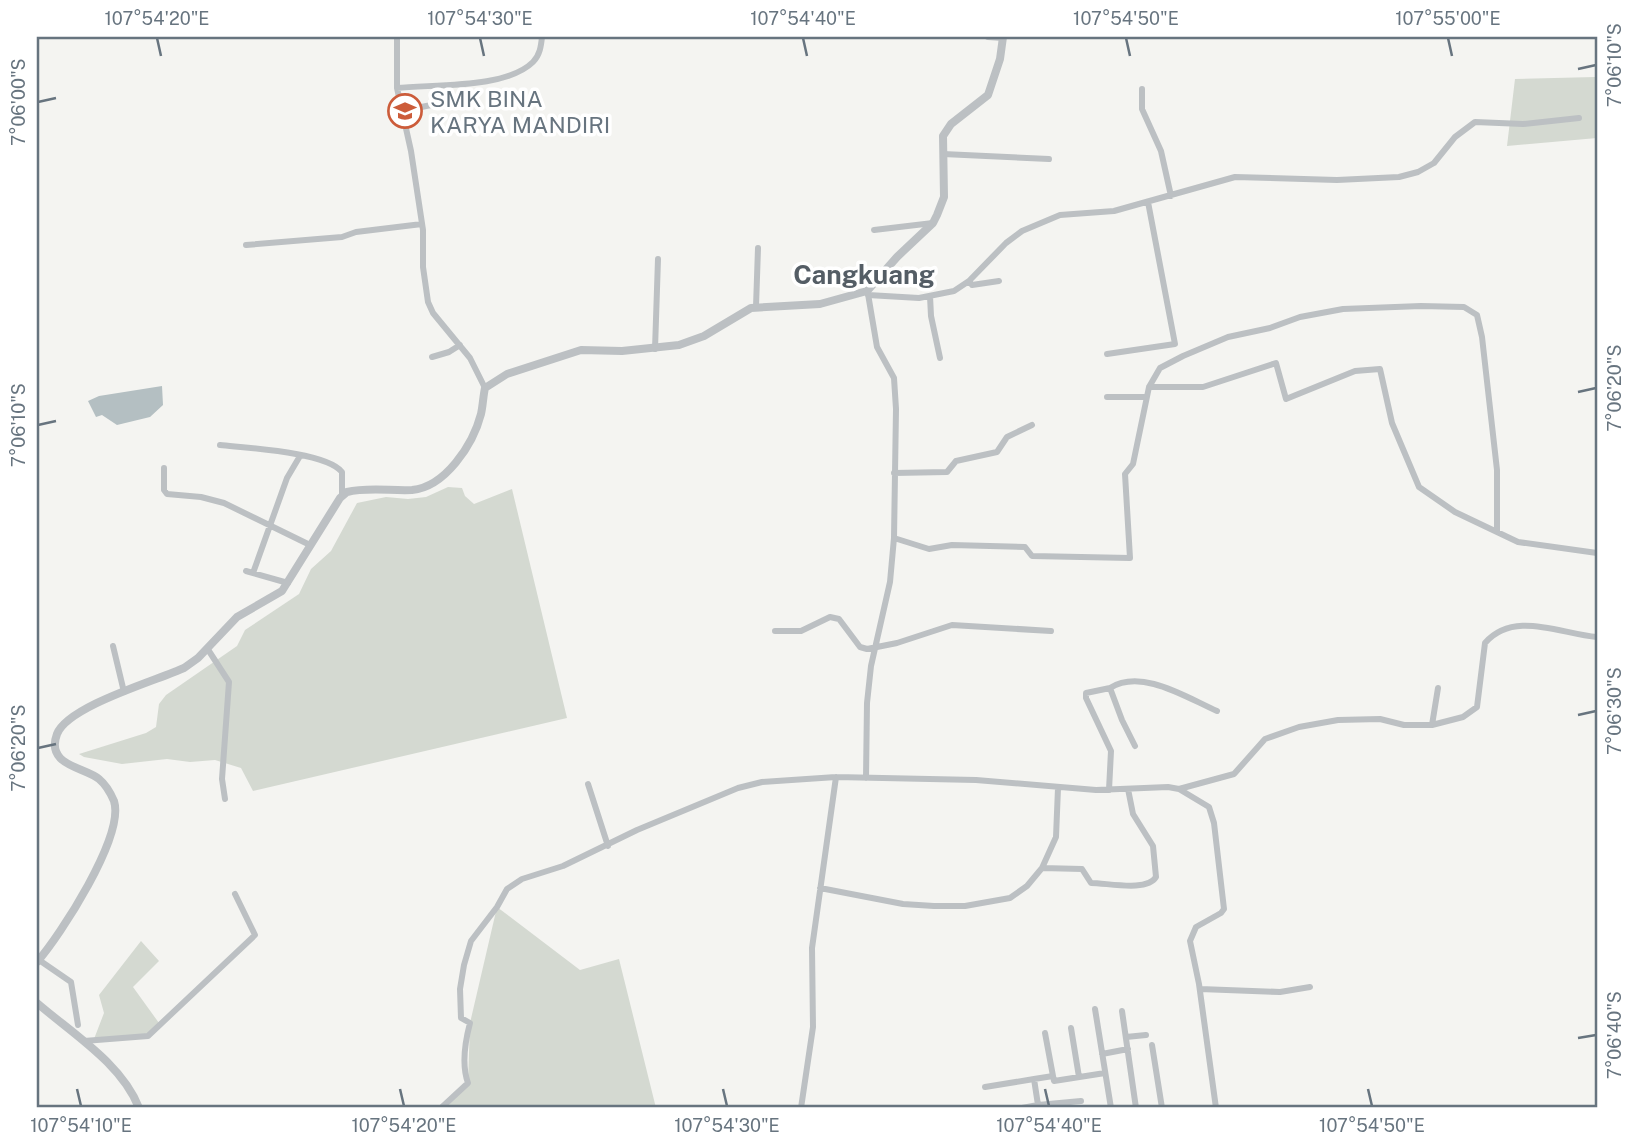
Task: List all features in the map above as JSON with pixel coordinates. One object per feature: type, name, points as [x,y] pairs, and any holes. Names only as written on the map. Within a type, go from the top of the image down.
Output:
[{"type":"street","points":[[342,495],[352,491],[414,490],[435,484],[451,468],[474,434],[481,416],[485,388],[460,345],[429,307],[423,267],[422,224],[397,88],[397,37]]},
{"type":"street","points":[[397,88],[470,83],[503,77],[524,69],[534,61],[539,53],[542,37]]},
{"type":"street","points":[[866,778],[867,703],[871,666],[890,582],[894,538],[894,378],[878,349],[868,293],[897,257],[933,223],[944,197],[943,136],[946,130],[988,95],[1000,59],[1003,37],[988,37]]},
{"type":"street","points":[[1142,89],[1142,110],[1161,151],[1171,196]]},
{"type":"street","points":[[402,111],[470,97]]},
{"type":"street","points":[[485,388],[507,374],[581,350],[655,349],[679,345],[704,336],[756,307],[820,304],[868,293],[918,299],[954,291],[969,281],[1006,243],[1022,231],[1060,215],[1114,211],[1235,177],[1337,180],[1399,177],[1418,172],[1434,163],[1455,137],[1475,122],[1523,124],[1579,118]]},
{"type":"street","points":[[943,154],[1049,159]]},
{"type":"street","points":[[1107,354],[1175,344],[1148,202]]},
{"type":"street","points":[[874,230],[933,223]]},
{"type":"street","points":[[246,245],[342,237],[356,232],[422,224]]},
{"type":"street","points":[[756,307],[758,248]]},
{"type":"street","points":[[655,349],[658,259]]},
{"type":"street","points":[[969,281],[972,285],[999,281]]},
{"type":"street","points":[[930,296],[931,316],[940,358]]},
{"type":"street","points":[[894,538],[929,549],[953,545],[1025,547],[1032,555],[1130,558],[1124,479],[1133,464],[1149,387],[1160,368],[1228,337],[1270,328],[1300,317],[1343,309],[1421,306],[1464,307],[1477,315],[1482,337],[1498,490],[1497,531]]},
{"type":"street","points":[[432,357],[449,352],[460,345]]},
{"type":"street","points":[[1149,387],[1203,387],[1276,363],[1286,399],[1355,371],[1380,369],[1392,423],[1419,487],[1455,512],[1518,542],[1597,553]]},
{"type":"street","points":[[1107,397],[1146,397]]},
{"type":"street","points":[[894,473],[947,472],[956,461],[997,452],[1007,437],[1032,425]]},
{"type":"street","points":[[78,1024],[71,982],[38,961],[98,867],[110,843],[116,818],[113,800],[99,778],[69,767],[57,752],[55,742],[58,732],[86,708],[184,668],[236,617],[271,598],[288,583],[342,495],[342,472],[328,462],[220,445]]},
{"type":"street","points":[[288,583],[250,572],[270,527],[287,478],[300,456]]},
{"type":"street","points":[[164,468],[164,491],[167,494],[214,500],[310,545]]},
{"type":"street","points":[[775,631],[801,631],[835,617],[845,625],[860,647],[867,649],[953,625],[1051,631]]},
{"type":"street","points":[[1179,789],[1234,774],[1265,739],[1299,727],[1338,720],[1380,719],[1404,725],[1432,725],[1463,717],[1477,707],[1483,650],[1490,638],[1499,632],[1519,625],[1597,637]]},
{"type":"street","points":[[113,646],[124,692]]},
{"type":"street","points":[[207,648],[229,682],[222,779],[225,799]]},
{"type":"street","points":[[1109,790],[1111,751],[1085,695],[1089,691],[1110,688],[1123,681],[1140,681],[1217,711]]},
{"type":"street","points":[[1110,688],[1135,746]]},
{"type":"street","points":[[1432,725],[1438,688]]},
{"type":"street","points":[[801,1108],[813,1027],[812,948],[836,778]]},
{"type":"street","points":[[440,1108],[468,1083],[465,1074],[465,1044],[470,1023],[461,1018],[460,989],[464,965],[471,942],[507,889],[522,879],[564,866],[647,826],[738,788],[762,782],[836,778],[976,780],[1109,790],[1168,787],[1179,789],[1211,810],[1224,906],[1221,913],[1196,927],[1190,935],[1190,952],[1200,989],[1215,1108]]},
{"type":"street","points":[[588,784],[608,846]]},
{"type":"street","points":[[820,888],[904,904],[934,906],[965,905],[1010,898],[1027,886],[1042,868],[1056,837],[1058,788]]},
{"type":"street","points":[[1042,868],[1082,869],[1091,883],[1134,886],[1155,881],[1153,846],[1133,814],[1128,789]]},
{"type":"street","points":[[82,1041],[148,1036],[253,937],[255,934],[236,894]]},
{"type":"street","points":[[1200,989],[1280,992],[1310,987]]},
{"type":"street","points":[[37,1003],[123,1077],[139,1108]]},
{"type":"street","points":[[1095,1009],[1111,1108]]},
{"type":"street","points":[[1122,1011],[1136,1108]]},
{"type":"street","points":[[1071,1028],[1079,1077]]},
{"type":"street","points":[[1045,1033],[1054,1082],[1105,1073]]},
{"type":"street","points":[[1126,1037],[1146,1035]]},
{"type":"street","points":[[1152,1045],[1162,1108]]},
{"type":"street","points":[[1102,1054],[1128,1049]]},
{"type":"street","points":[[985,1087],[1053,1076]]},
{"type":"street","points":[[1034,1079],[1038,1105]]},
{"type":"street","points":[[1022,1108],[1081,1101]]},
{"type":"shaded area","points":[[1595,77],[1597,138],[1507,146],[1515,79]]},
{"type":"shaded area","points":[[162,386],[163,405],[150,417],[117,425],[102,415],[96,417],[88,401],[99,396]]},
{"type":"shaded area","points":[[448,487],[462,488],[465,496],[474,504],[512,489],[567,718],[253,791],[241,768],[215,760],[190,762],[167,759],[122,764],[79,754],[146,733],[156,727],[159,704],[166,695],[237,646],[245,630],[299,594],[311,569],[331,551],[357,503],[386,497],[426,497]]},
{"type":"shaded area","points":[[497,907],[580,970],[619,959],[656,1108],[444,1108],[468,1083],[470,1023]]},
{"type":"shaded area","points":[[141,941],[159,961],[133,987],[159,1023],[148,1034],[94,1039],[104,1013],[99,995]]},
{"type":"place","name":"SMK BINA KARYA MANDIRI","points":[[405,111]]},
{"type":"district","name":"Cangkuang","points":[[864,274]]}]
